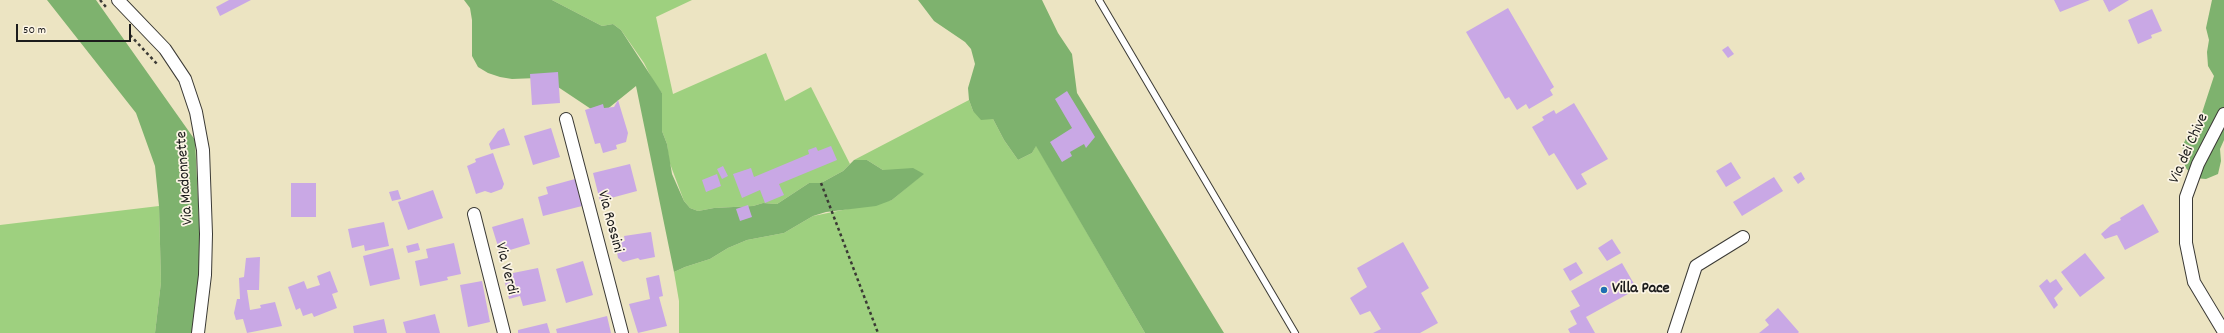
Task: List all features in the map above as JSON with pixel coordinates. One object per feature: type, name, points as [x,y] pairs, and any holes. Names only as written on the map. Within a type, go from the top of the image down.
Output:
[{"type":"street","name":"Via Madonnette","points":[[118,0],[165,49],[184,78],[196,112],[203,150],[206,234],[205,275],[198,333]]},
{"type":"street","name":"Via dei Chive","points":[[2224,114],[2198,164],[2186,197],[2186,243],[2194,282],[2224,332]]},
{"type":"street","name":"Via Rossini","points":[[566,119],[622,333]]},
{"type":"street","name":"Via Verdi","points":[[474,214],[504,333]]},
{"type":"street","points":[[1674,333],[1696,266],[1742,237]]},
{"type":"lane","points":[[1099,0],[1295,333]]},
{"type":"path","points":[[100,0],[109,12]]},
{"type":"path","points":[[125,29],[163,70]]},
{"type":"path","points":[[820,183],[878,333]]},
{"type":"green space","points":[[47,0],[96,0],[195,140],[200,240],[198,308],[194,333],[155,333],[161,282],[159,206],[155,166],[136,113]]},
{"type":"green space","points":[[464,0],[552,0],[602,26],[613,24],[621,30],[662,93],[662,131],[667,144],[672,174],[684,201],[690,208],[698,211],[714,208],[753,206],[763,203],[777,204],[809,183],[821,183],[843,171],[854,160],[867,160],[883,170],[913,168],[924,174],[892,200],[876,206],[826,212],[813,216],[784,233],[747,240],[728,248],[710,259],[674,272],[636,86],[600,115],[540,75],[537,78],[512,79],[488,73],[478,67],[472,56],[472,20],[470,8]]},
{"type":"green space","points":[[552,0],[692,0],[656,17],[673,94],[766,53],[785,101],[811,87],[850,164],[843,171],[821,183],[809,183],[777,204],[763,203],[753,206],[714,208],[698,211],[690,208],[684,201],[669,161],[667,144],[662,131],[662,93],[654,83],[644,63],[621,30],[613,24],[602,26]]},
{"type":"green space","points":[[918,0],[1042,0],[1058,33],[1072,54],[1077,93],[1224,333],[1145,333],[1036,146],[1032,153],[1018,160],[1004,140],[993,119],[981,120],[973,111],[969,100],[968,88],[975,64],[971,49],[965,42],[934,21]]},
{"type":"green space","points":[[2212,0],[2224,0],[2224,140],[2220,149],[2221,161],[2218,174],[2206,179],[2194,178],[2186,168],[2182,158],[2183,145],[2188,134],[2198,125],[2214,76],[2208,66],[2207,52],[2209,40],[2206,28]]},
{"type":"green space","points":[[969,100],[973,111],[993,119],[1004,140],[1018,160],[1032,153],[1036,145],[1145,333],[679,333],[679,301],[674,272],[710,259],[728,248],[747,240],[784,233],[813,216],[892,200],[923,174],[883,170],[867,160],[854,160]]},
{"type":"green space","points":[[159,206],[161,282],[155,333],[0,333],[0,225]]},
{"type":"building","points":[[229,0],[251,0],[220,16],[216,7]]},
{"type":"building","points":[[2054,0],[2090,0],[2060,12]]},
{"type":"building","points":[[2103,0],[2129,0],[2109,12]]},
{"type":"building","points":[[1508,8],[1554,87],[1550,90],[1553,95],[1529,109],[1526,104],[1517,110],[1509,97],[1505,99],[1466,32]]},
{"type":"building","points":[[2152,9],[2162,31],[2151,35],[2152,38],[2138,44],[2128,20]]},
{"type":"building","points":[[1728,46],[1734,54],[1728,58],[1722,50]]},
{"type":"building","points":[[558,72],[560,103],[532,105],[530,74]]},
{"type":"building","points":[[1067,91],[1095,137],[1086,148],[1084,144],[1070,152],[1072,156],[1062,162],[1050,142],[1072,128],[1055,99]]},
{"type":"building","points":[[618,100],[628,133],[626,142],[616,145],[617,149],[603,153],[600,143],[595,144],[585,110],[603,104],[604,108],[614,107]]},
{"type":"building","points":[[1574,103],[1608,159],[1581,174],[1587,184],[1577,190],[1554,153],[1549,156],[1532,127],[1544,120],[1542,117],[1554,110],[1556,114]]},
{"type":"building","points":[[504,128],[510,145],[491,150],[489,144],[498,131]]},
{"type":"building","points":[[551,128],[560,157],[533,165],[524,136]]},
{"type":"building","points":[[831,146],[837,160],[779,184],[784,195],[765,203],[760,190],[742,198],[733,174],[751,168],[754,177],[809,154],[808,150],[816,147],[818,151]]},
{"type":"building","points":[[493,153],[504,184],[502,189],[491,193],[485,191],[476,194],[467,166],[476,162],[475,159]]},
{"type":"building","points":[[1731,162],[1741,178],[1726,187],[1716,171]]},
{"type":"building","points":[[630,164],[637,191],[600,201],[593,173]]},
{"type":"building","points":[[723,166],[728,176],[722,179],[717,169]]},
{"type":"building","points":[[1801,172],[1805,179],[1798,184],[1793,177]]},
{"type":"building","points":[[717,174],[721,186],[706,192],[702,180]]},
{"type":"building","points":[[1774,177],[1783,191],[1742,216],[1733,202]]},
{"type":"building","points":[[575,179],[582,206],[543,216],[538,197],[548,194],[546,187]]},
{"type":"building","points":[[291,183],[316,183],[316,217],[291,217]]},
{"type":"building","points":[[398,190],[401,199],[392,201],[389,192]]},
{"type":"building","points":[[433,190],[443,218],[408,230],[398,202]]},
{"type":"building","points":[[2143,204],[2159,232],[2125,250],[2117,235],[2105,239],[2101,234],[2111,225],[2121,220],[2120,218]]},
{"type":"building","points":[[748,205],[752,217],[740,221],[736,209]]},
{"type":"building","points":[[523,218],[530,244],[500,253],[492,227]]},
{"type":"building","points":[[384,222],[389,246],[365,251],[364,245],[352,248],[348,229]]},
{"type":"building","points":[[651,232],[655,257],[640,260],[638,258],[623,262],[618,258],[616,247],[620,241],[625,241],[624,236]]},
{"type":"building","points":[[1612,239],[1621,253],[1607,261],[1598,248]]},
{"type":"building","points":[[1403,242],[1429,288],[1421,293],[1438,323],[1420,333],[1373,333],[1381,329],[1370,311],[1360,315],[1350,298],[1367,287],[1357,268]]},
{"type":"building","points":[[418,243],[420,250],[408,253],[406,246]]},
{"type":"building","points":[[454,243],[461,274],[447,277],[448,280],[420,286],[415,261],[428,258],[426,249]]},
{"type":"building","points":[[393,248],[400,279],[370,286],[363,256]]},
{"type":"building","points":[[2085,253],[2105,278],[2080,297],[2061,272]]},
{"type":"building","points":[[260,257],[259,290],[247,290],[250,310],[261,308],[260,305],[275,302],[282,326],[247,333],[243,319],[236,320],[234,313],[237,299],[240,299],[239,278],[244,277],[246,258]]},
{"type":"building","points":[[583,261],[593,295],[566,303],[556,269]]},
{"type":"building","points":[[1576,262],[1583,273],[1570,281],[1563,269]]},
{"type":"building","name":"Villa Pace","points":[[1622,263],[1637,289],[1586,317],[1595,333],[1570,333],[1568,329],[1577,324],[1570,311],[1580,306],[1571,291]]},
{"type":"building","points":[[538,268],[546,301],[523,306],[520,296],[509,299],[503,275]]},
{"type":"building","points":[[330,271],[338,292],[332,294],[337,308],[314,317],[312,313],[303,316],[300,308],[296,310],[288,287],[304,281],[307,289],[320,285],[317,276]]},
{"type":"building","points":[[659,275],[663,296],[659,297],[667,326],[638,333],[629,304],[650,299],[646,278]]},
{"type":"building","points":[[2047,279],[2050,283],[2056,279],[2063,289],[2054,298],[2058,305],[2054,309],[2039,286]]},
{"type":"building","points":[[482,281],[490,322],[468,327],[460,285]]},
{"type":"building","points":[[1778,308],[1799,332],[1798,333],[1759,333],[1769,325],[1765,320]]},
{"type":"building","points":[[435,314],[440,333],[406,333],[403,322]]},
{"type":"building","points":[[607,316],[611,333],[557,333],[556,329]]},
{"type":"building","points":[[384,319],[387,333],[354,333],[353,326]]},
{"type":"building","points":[[547,323],[550,333],[518,333],[518,330]]},
{"type":"place","name":"Villa Pace","points":[[1604,290]]}]
